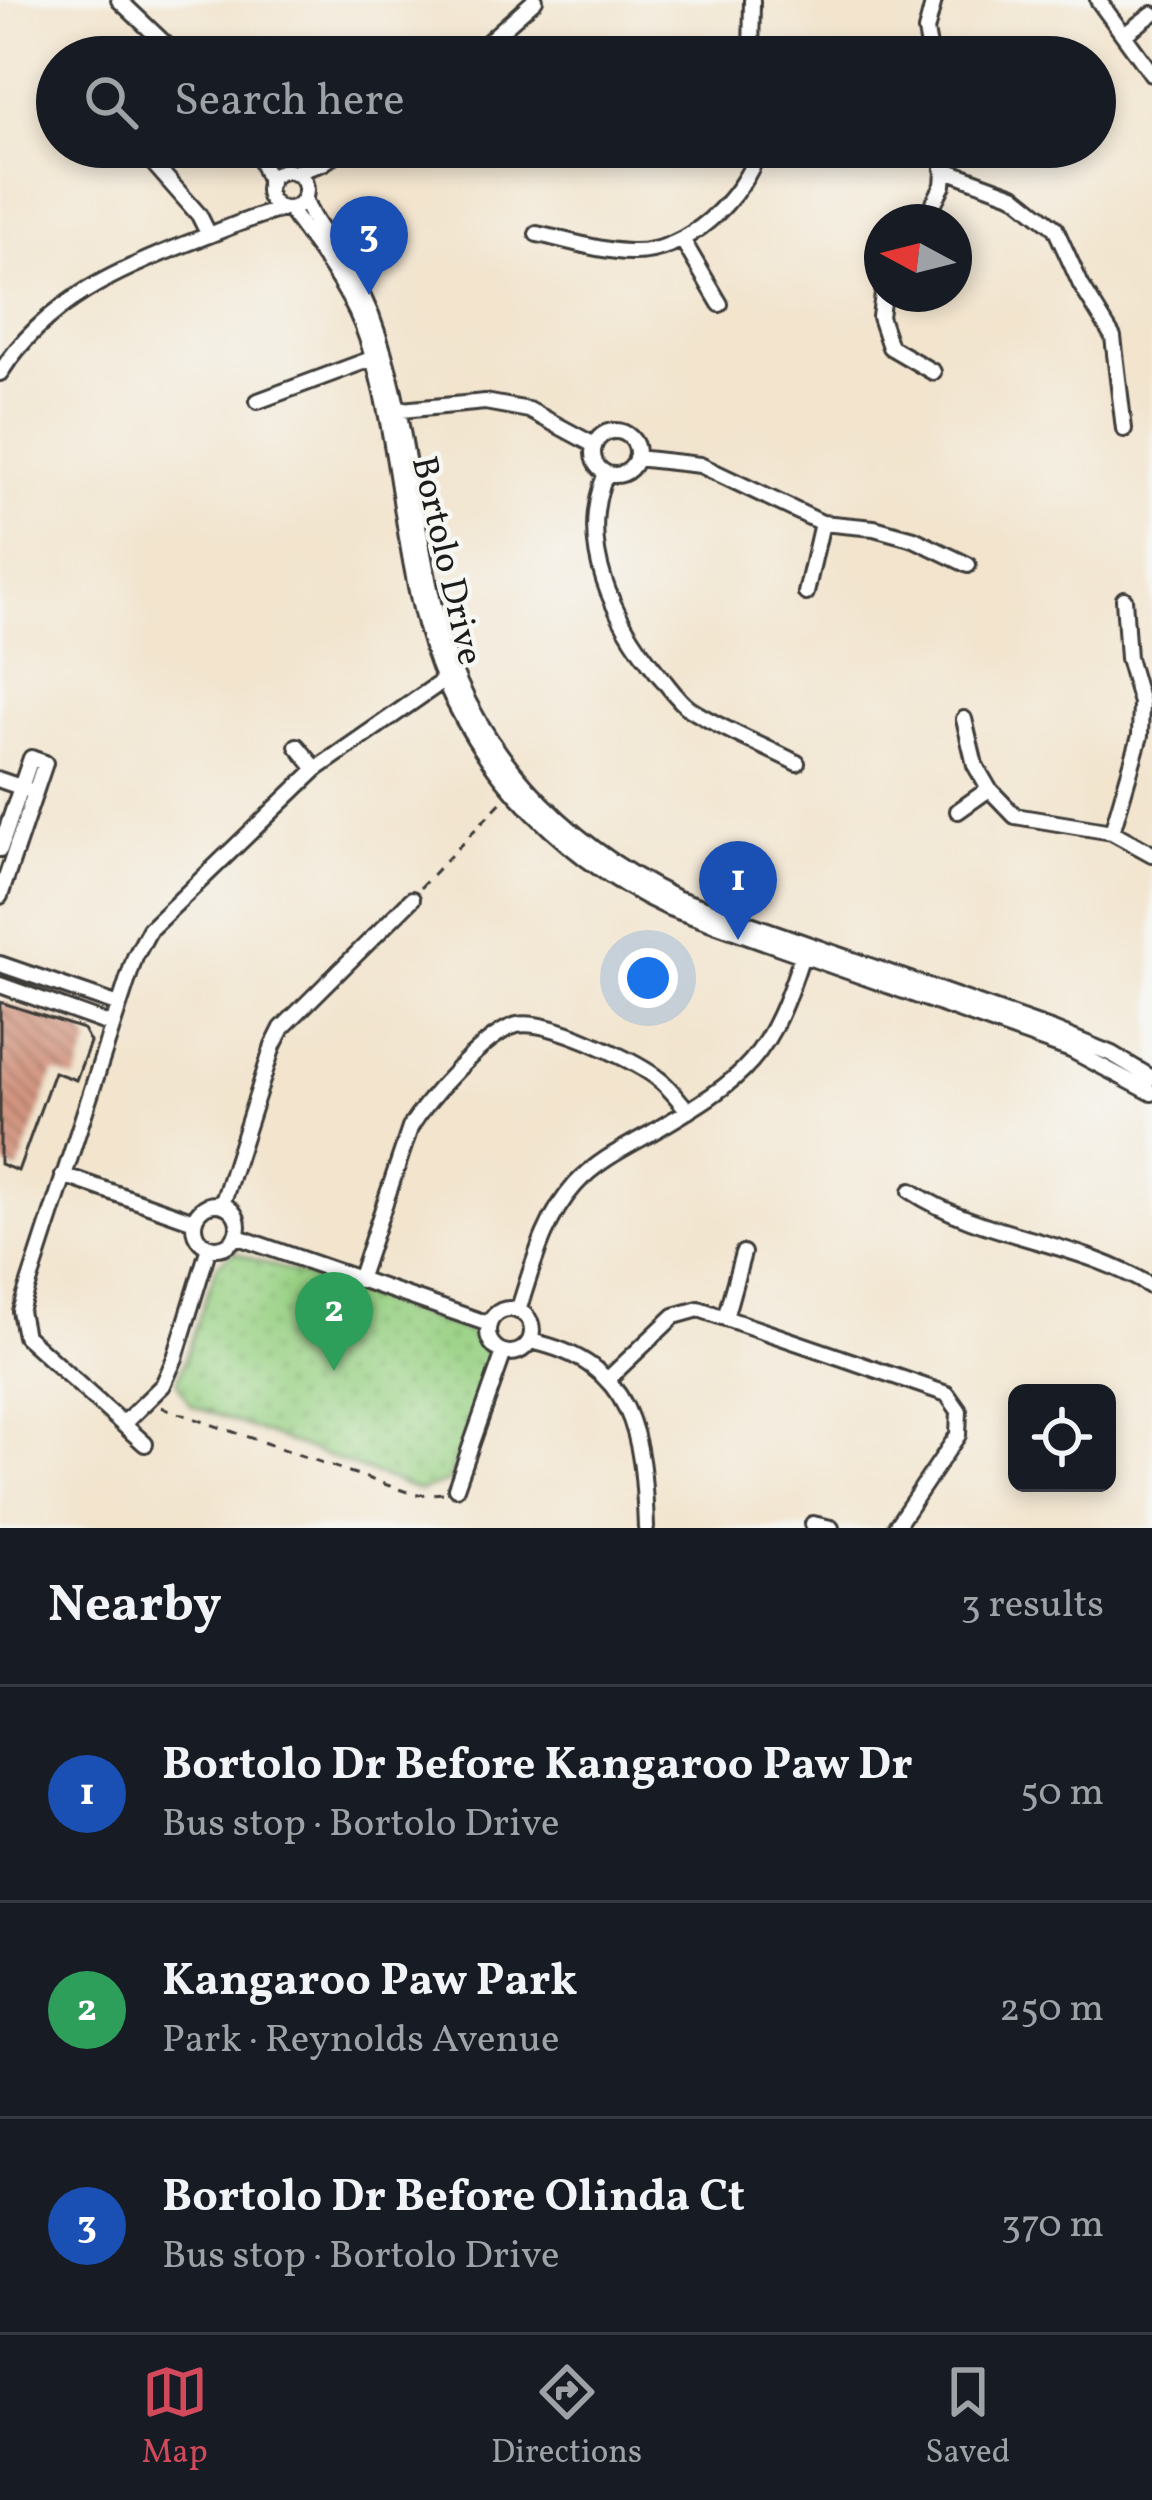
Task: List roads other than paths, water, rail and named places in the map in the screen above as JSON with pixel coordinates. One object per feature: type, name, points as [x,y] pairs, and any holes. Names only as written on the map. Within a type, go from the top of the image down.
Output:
[{"type":"street","points":[[118,0],[157,36]]},
{"type":"street","points":[[495,36],[536,0]]},
{"type":"street","points":[[751,36],[752,0]]},
{"type":"street","points":[[927,36],[934,0]]},
{"type":"street","points":[[1098,0],[1152,74]]},
{"type":"street","points":[[1124,35],[1152,14]]},
{"type":"street","points":[[158,168],[189,202],[209,235]]},
{"type":"street","points":[[263,168],[274,203],[286,209]]},
{"type":"street","points":[[285,168],[305,193]]},
{"type":"street","points":[[248,217],[277,174],[305,168]]},
{"type":"street","points":[[0,373],[37,326],[89,286],[248,217],[286,209],[305,193],[320,168]]},
{"type":"street","points":[[537,234],[632,252],[683,241],[732,199],[749,168]]},
{"type":"street","points":[[933,204],[943,185],[943,169],[1014,195],[1054,228],[1113,337],[1124,429]]},
{"type":"street","name":"Bortolo Drive","points":[[305,193],[312,218],[356,282],[378,356],[392,411],[420,602],[448,676],[497,750],[554,818],[626,873],[676,898],[1071,1050],[1152,1093]]},
{"type":"street","name":"Bortolo Drive","points":[[286,209],[345,289],[378,356]]},
{"type":"street","points":[[683,241],[720,304]]},
{"type":"street","points":[[881,312],[890,347],[933,372]]},
{"type":"street","points":[[258,401],[378,356]]},
{"type":"street","points":[[392,411],[485,402],[529,410],[595,445]]},
{"type":"street","points":[[617,431],[634,442],[637,458],[622,474],[606,473],[593,458],[595,445],[605,433],[617,431]]},
{"type":"street","points":[[637,458],[700,465],[822,523],[874,528],[914,539],[968,566]]},
{"type":"street","points":[[606,473],[595,500],[596,551],[610,603],[642,654],[686,707],[797,763]]},
{"type":"street","points":[[806,592],[822,523]]},
{"type":"street","points":[[1112,832],[1140,736],[1141,703],[1128,658],[1124,599]]},
{"type":"street","points":[[145,1444],[25,1336],[20,1312],[135,957],[150,929],[316,769],[448,676]]},
{"type":"street","points":[[964,719],[975,765],[988,790],[1015,816],[1112,832],[1152,854]]},
{"type":"street","points":[[296,746],[316,769]]},
{"type":"street","points":[[0,896],[38,760]]},
{"type":"street","points":[[0,780],[28,790]]},
{"type":"street","points":[[0,849],[28,790]]},
{"type":"street","points":[[958,811],[988,790]]},
{"type":"street","points":[[222,1205],[282,1028],[412,899]]},
{"type":"street","points":[[518,1311],[549,1220],[574,1187],[604,1160],[739,1077],[764,1048],[804,950]]},
{"type":"street","name":"Bortolo Drive","points":[[804,950],[1087,1043],[1152,1078]]},
{"type":"street","points":[[0,964],[119,1005]]},
{"type":"street","points":[[0,985],[112,1025]]},
{"type":"street","points":[[359,1280],[410,1128],[422,1107],[509,1028],[542,1026],[614,1054],[659,1078],[688,1111]]},
{"type":"street","points":[[63,1175],[194,1221]]},
{"type":"street","points":[[911,1191],[941,1208],[1094,1257],[1152,1287]]},
{"type":"street","points":[[208,1205],[222,1205],[237,1221],[235,1236],[224,1246],[209,1247],[195,1234],[194,1221],[208,1205]]},
{"type":"street","points":[[235,1236],[489,1324]]},
{"type":"street","points":[[123,1424],[163,1385],[176,1358],[209,1247]]},
{"type":"street","points":[[725,1318],[743,1253]]},
{"type":"street","points":[[609,1378],[674,1316],[699,1309],[939,1390],[956,1402],[961,1424],[958,1435],[895,1528]]},
{"type":"street","points":[[500,1311],[518,1311],[530,1321],[530,1341],[516,1353],[495,1348],[488,1336],[489,1324],[500,1311]]},
{"type":"street","points":[[530,1341],[553,1346],[609,1378],[630,1411],[640,1447],[646,1528]]},
{"type":"street","points":[[456,1488],[505,1352]]},
{"type":"street","points":[[813,1524],[831,1528]]},
{"type":"place","name":"Bortolo Dr Before Olinda Ct","points":[[369,295]]},
{"type":"place","name":"Bortolo Dr Before Kangaroo Paw Dr","points":[[738,940]]},
{"type":"place","name":"Kangaroo Paw Park","points":[[334,1371]]}]
